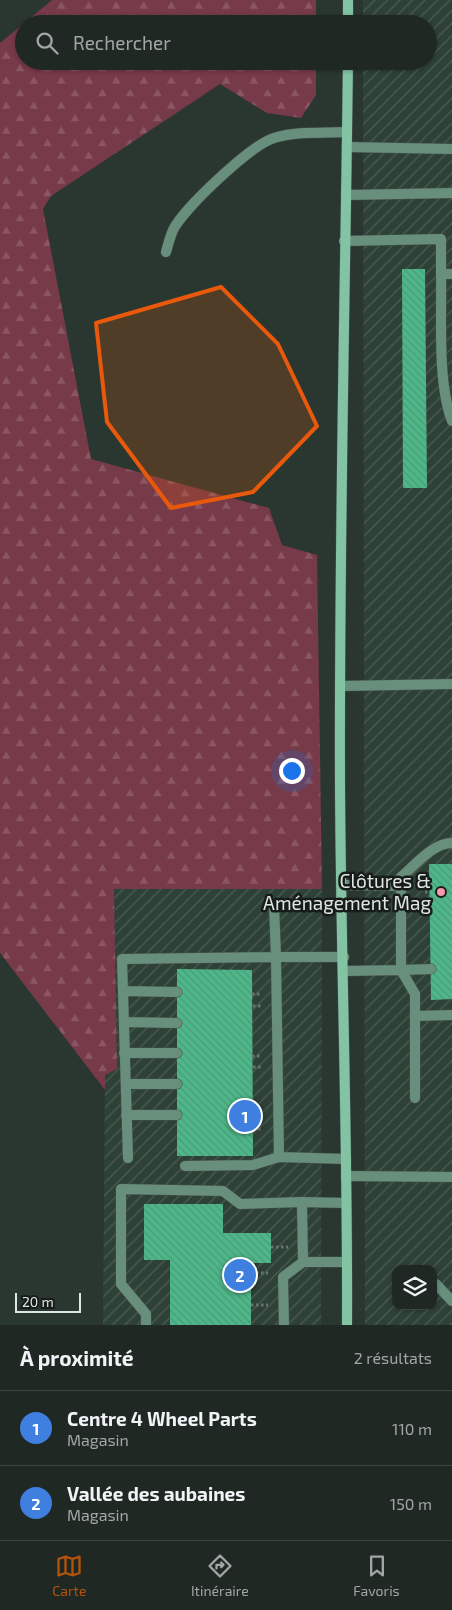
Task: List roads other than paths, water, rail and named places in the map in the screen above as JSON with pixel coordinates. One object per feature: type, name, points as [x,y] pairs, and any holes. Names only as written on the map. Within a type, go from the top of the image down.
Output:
[{"type":"street","points":[[348,0],[348,15]]},
{"type":"street","points":[[347,1325],[340,686],[344,241],[348,70]]},
{"type":"lane","points":[[166,252],[174,230],[187,212],[238,162],[258,147],[273,138],[296,134],[347,132]]},
{"type":"lane","points":[[347,147],[452,148]]},
{"type":"lane","points":[[346,195],[452,193]]},
{"type":"lane","points":[[344,241],[441,239],[448,410],[452,421]]},
{"type":"lane","points":[[441,274],[452,274]]},
{"type":"lane","points":[[340,686],[452,684]]},
{"type":"lane","points":[[415,1098],[415,994],[401,970],[400,878],[442,843],[452,843]]},
{"type":"lane","points":[[342,885],[401,886]]},
{"type":"lane","points":[[274,905],[279,1158]]},
{"type":"lane","points":[[128,1158],[122,959],[344,957]]},
{"type":"lane","points":[[344,971],[431,969]]},
{"type":"lane","points":[[123,991],[177,992]]},
{"type":"lane","points":[[415,1016],[452,1015]]},
{"type":"lane","points":[[124,1022],[177,1023]]},
{"type":"lane","points":[[124,1052],[177,1053]]},
{"type":"lane","points":[[126,1084],[177,1084]]},
{"type":"lane","points":[[126,1115],[177,1114]]},
{"type":"lane","points":[[185,1166],[253,1165],[279,1158],[346,1158]]},
{"type":"lane","points":[[346,1176],[452,1177]]},
{"type":"lane","points":[[146,1325],[146,1314],[121,1284],[121,1189],[223,1191],[240,1204],[346,1203]]},
{"type":"lane","points":[[302,1202],[303,1262]]},
{"type":"lane","points":[[284,1325],[283,1277],[303,1262],[346,1262]]},
{"type":"lane","points":[[437,1285],[452,1301]]},
{"type":"place","name":"Clôtures & Aménagement Mag","points":[[441,892]]},
{"type":"place","name":"Centre 4 Wheel Parts","points":[[245,1116]]},
{"type":"place","name":"Vallée des aubaines","points":[[240,1275]]}]
